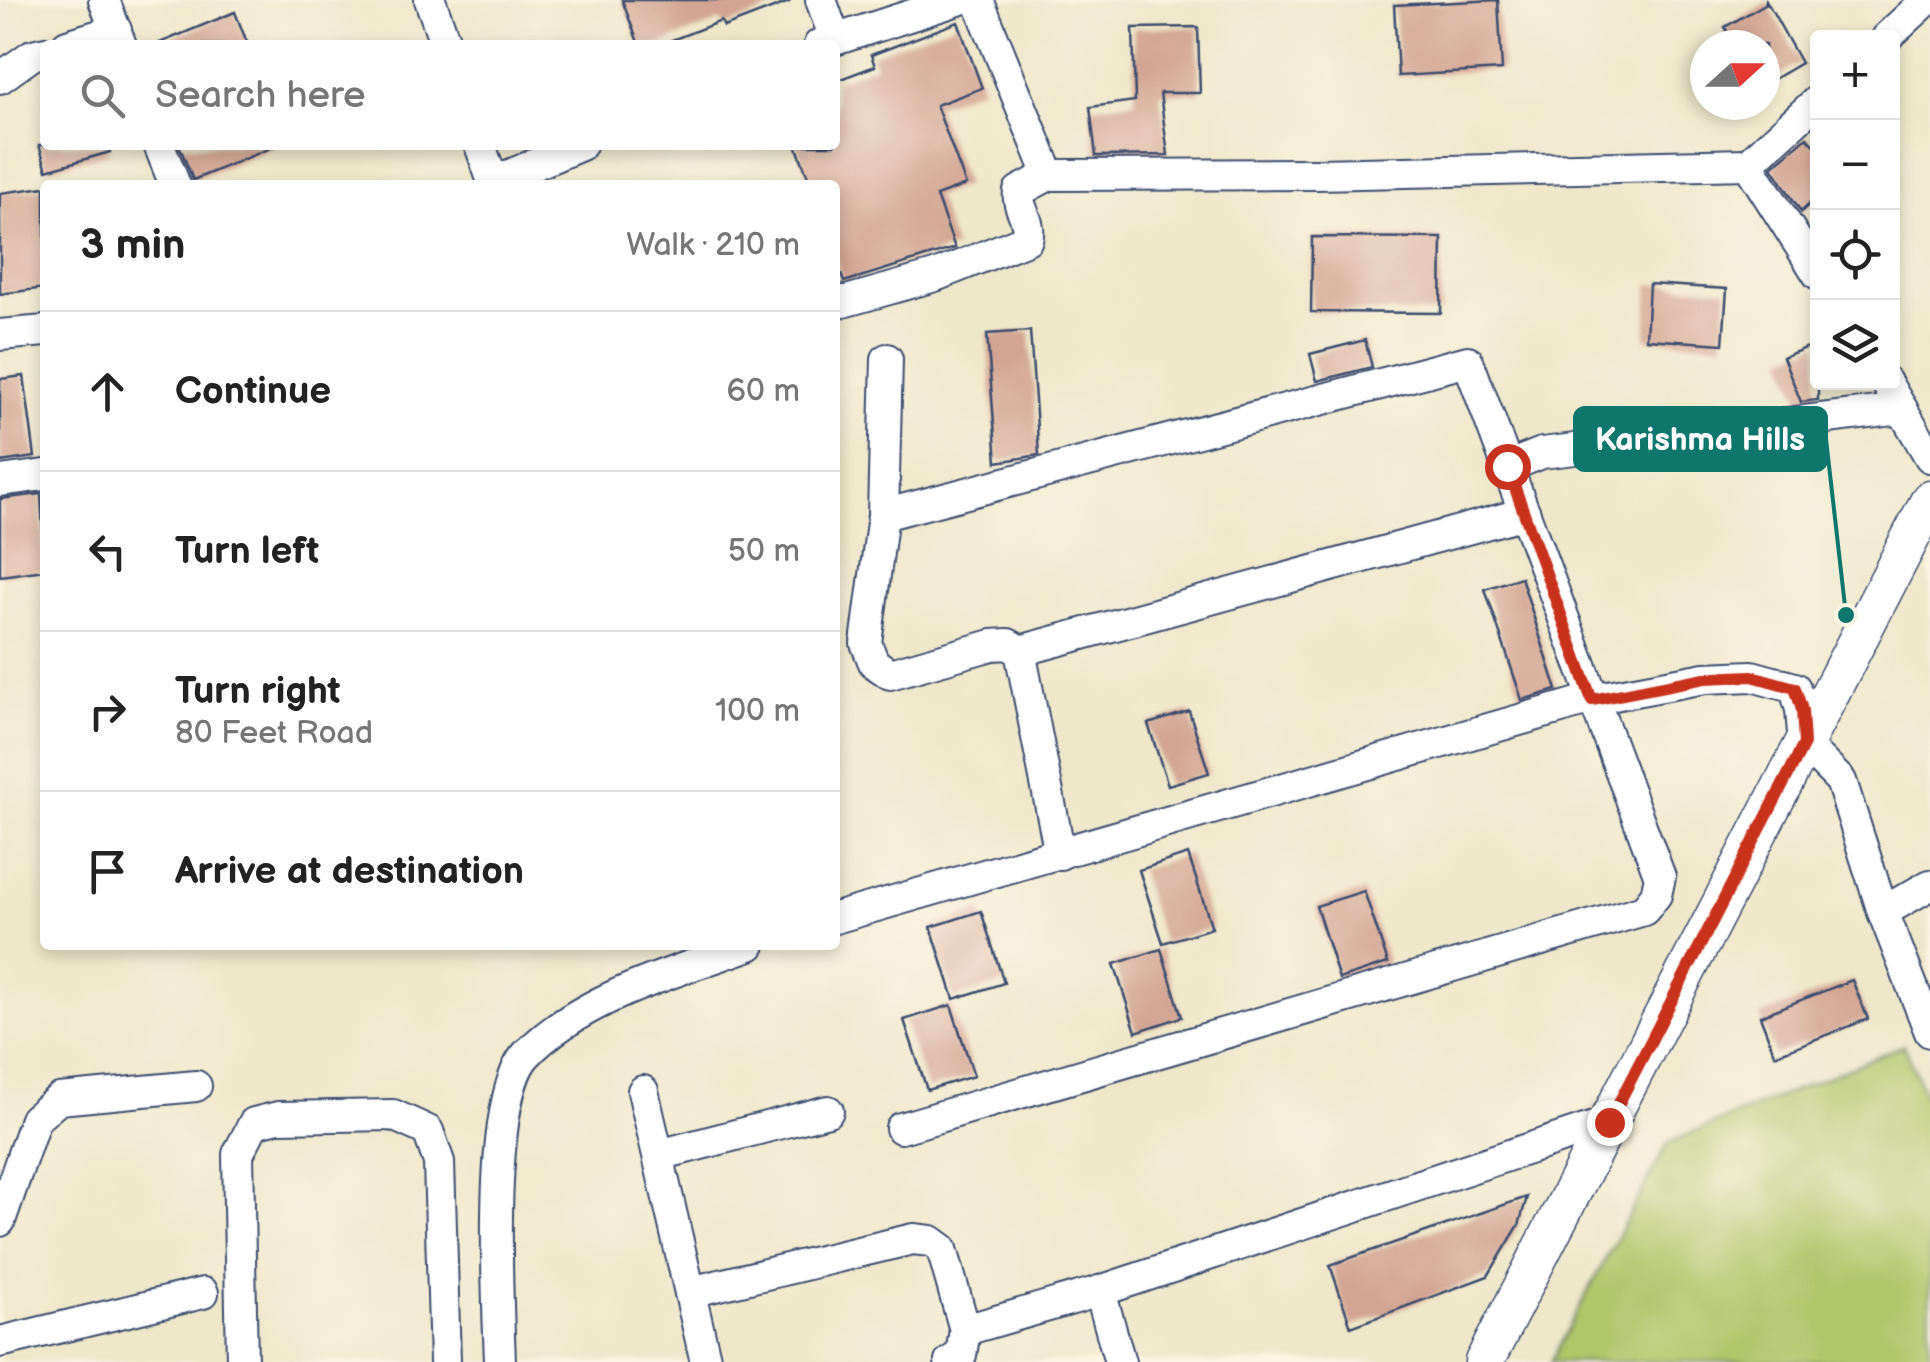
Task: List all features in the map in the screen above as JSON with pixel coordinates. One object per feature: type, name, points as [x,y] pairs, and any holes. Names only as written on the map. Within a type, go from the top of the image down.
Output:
[{"type":"main road","points":[[1506,1362],[1764,862],[1930,500]]},
{"type":"main road","points":[[1484,1362],[1609,1122],[1930,549]]},
{"type":"street","points":[[104,0],[119,38]]},
{"type":"street","points":[[430,0],[444,40]]},
{"type":"street","points":[[821,0],[827,40]]},
{"type":"street","points":[[833,40],[958,0]]},
{"type":"street","points":[[978,0],[1049,175]]},
{"type":"street","points":[[1895,30],[1928,0]]},
{"type":"street","points":[[0,78],[40,53]]},
{"type":"street","points":[[840,301],[934,276],[1027,239],[1030,231],[1018,198],[1019,190],[1049,175],[1316,174],[1748,164],[1810,107]]},
{"type":"street","points":[[162,150],[172,180]]},
{"type":"street","points":[[481,150],[488,180]]},
{"type":"street","points":[[498,180],[569,150]]},
{"type":"street","points":[[1748,164],[1810,261]]},
{"type":"street","points":[[0,335],[40,331]]},
{"type":"street","points":[[887,359],[883,515],[866,643],[874,663],[890,674],[992,644],[1008,644],[1020,651],[1525,513]]},
{"type":"street","points":[[883,515],[1468,361],[1660,877],[1656,895],[1644,910],[900,1128]]},
{"type":"street","points":[[1891,390],[1930,457]]},
{"type":"street","points":[[1507,466],[1542,453],[1902,409]]},
{"type":"street","points":[[0,481],[40,476]]},
{"type":"street","points":[[1020,651],[1060,854]]},
{"type":"street","points":[[840,917],[1592,700],[1705,678],[1752,676],[1795,688],[1814,752],[1841,781],[1883,912],[1930,1032]]},
{"type":"street","points":[[1883,912],[1930,885]]},
{"type":"street","points":[[500,1362],[495,1230],[506,1107],[523,1058],[559,1027],[607,1000],[737,950]]},
{"type":"street","points":[[0,1221],[35,1118],[59,1099],[196,1086]]},
{"type":"street","points":[[643,1092],[706,1362]]},
{"type":"street","points":[[659,1155],[828,1111]]},
{"type":"street","points":[[242,1362],[238,1154],[254,1123],[278,1117],[394,1115],[428,1131],[440,1162],[444,1362]]},
{"type":"street","points":[[964,1330],[1100,1291],[1609,1122]]},
{"type":"street","points":[[690,1292],[914,1238],[931,1242],[942,1249],[964,1330],[960,1355],[950,1362]]},
{"type":"street","points":[[1100,1291],[1120,1362]]},
{"type":"street","points":[[0,1342],[203,1294]]},
{"type":"street","points":[[446,1326],[499,1326]]},
{"type":"green space","points":[[1904,1045],[1930,1108],[1930,1362],[1550,1362],[1668,1143]]},
{"type":"building","points":[[622,0],[789,2],[724,27],[721,21],[672,40],[637,40]]},
{"type":"building","points":[[1498,0],[1502,70],[1398,76],[1394,5]]},
{"type":"building","points":[[1766,0],[1801,63],[1780,75],[1780,30],[1725,27]]},
{"type":"building","points":[[235,12],[246,40],[167,40]]},
{"type":"building","points":[[958,22],[982,88],[936,105],[966,185],[936,196],[955,248],[844,282],[840,272],[840,180],[809,180],[798,150],[840,150],[840,79],[875,66],[871,55]]},
{"type":"building","points":[[1198,27],[1200,93],[1160,93],[1168,155],[1096,156],[1090,107],[1135,101],[1133,28]]},
{"type":"building","points":[[1807,137],[1810,140],[1810,204],[1801,212],[1772,167]]},
{"type":"building","points":[[41,150],[110,150],[110,152],[47,170]]},
{"type":"building","points":[[181,150],[266,150],[193,180]]},
{"type":"building","points":[[40,188],[40,289],[0,294],[0,193]]},
{"type":"building","points":[[1312,237],[1442,238],[1441,313],[1311,312]]},
{"type":"building","points":[[1649,284],[1727,289],[1723,344],[1646,339]]},
{"type":"building","points":[[1030,331],[1039,455],[997,462],[987,334]]},
{"type":"building","points":[[1365,340],[1372,367],[1317,381],[1310,354]]},
{"type":"building","points":[[1810,346],[1810,390],[1818,390],[1818,400],[1801,402],[1783,357]]},
{"type":"building","points":[[24,376],[35,457],[0,462],[0,379]]},
{"type":"building","points":[[40,494],[40,571],[0,576],[0,499]]},
{"type":"building","points":[[1521,577],[1557,690],[1522,700],[1485,589]]},
{"type":"building","points":[[1189,711],[1209,773],[1168,785],[1148,724]]},
{"type":"building","points":[[1188,854],[1212,928],[1163,943],[1139,870]]},
{"type":"building","points":[[1364,891],[1388,963],[1339,979],[1316,906]]},
{"type":"building","points":[[981,911],[1004,983],[954,999],[931,927]]},
{"type":"building","points":[[1161,949],[1182,1017],[1136,1032],[1114,964]]},
{"type":"building","points":[[1852,980],[1868,1019],[1775,1055],[1760,1016]]},
{"type":"building","points":[[951,1005],[974,1076],[927,1090],[904,1020]]},
{"type":"building","points":[[1527,1197],[1519,1225],[1488,1276],[1351,1327],[1330,1265]]},
{"type":"place","name":"Karishma Hills","points":[[1846,615]]},
{"type":"route","points":[[1507,466],[1592,700],[1705,678],[1752,676],[1795,688],[1802,710],[1804,744],[1609,1122]]}]
